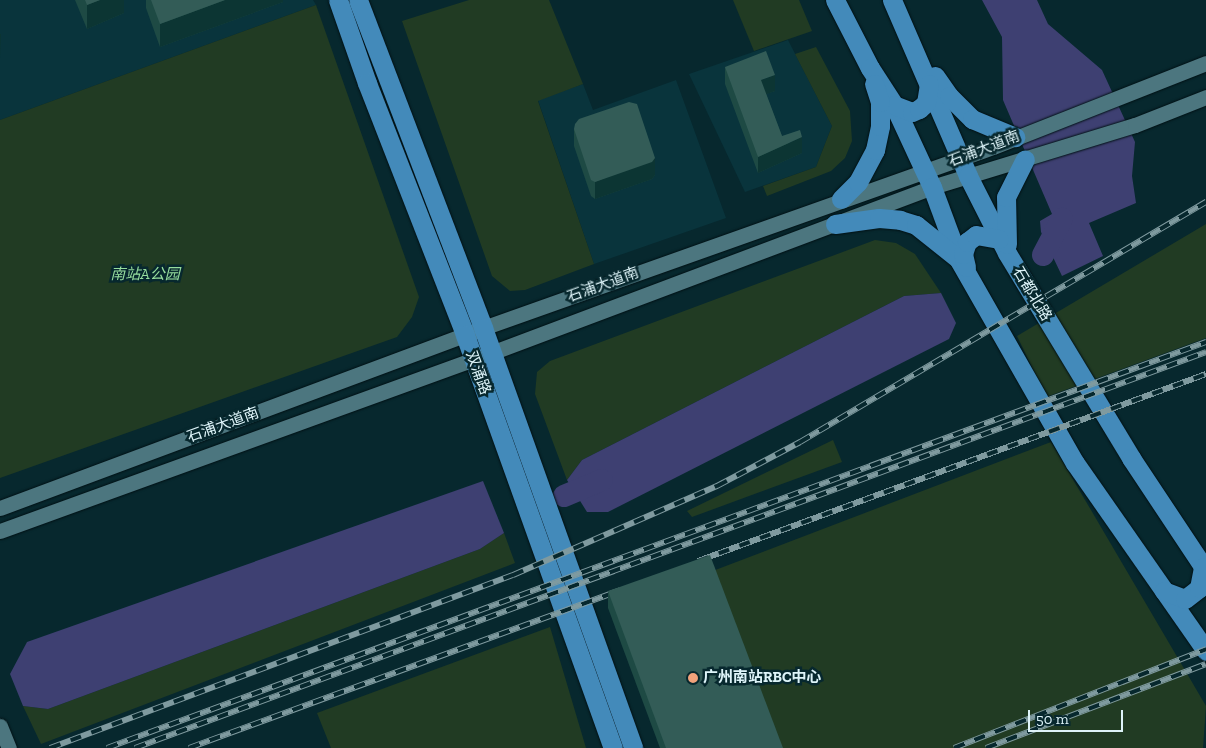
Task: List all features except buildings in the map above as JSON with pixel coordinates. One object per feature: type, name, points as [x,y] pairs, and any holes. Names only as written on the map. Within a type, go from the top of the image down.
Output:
[{"type":"main road","name":"双涌路","points":[[338,0],[367,83],[465,335],[613,748]]},
{"type":"main road","name":"双涌路","points":[[358,0],[483,328],[633,748]]},
{"type":"main road","points":[[835,0],[870,68],[894,104],[928,178],[963,266],[1075,463],[1206,651]]},
{"type":"main road","name":"石都北路","points":[[892,0],[968,176],[1003,246],[1139,471],[1204,569]]},
{"type":"main road","points":[[912,43],[949,96],[972,119],[1015,137]]},
{"type":"main road","points":[[841,199],[868,167],[880,126],[880,102],[870,68]]},
{"type":"main road","points":[[894,104],[912,112],[919,109],[926,104],[929,84]]},
{"type":"main road","points":[[963,266],[963,254],[967,242],[976,235],[1003,246],[1006,197],[1025,159]]},
{"type":"main road","points":[[835,224],[879,218],[900,220],[916,225],[963,266]]},
{"type":"main road","points":[[1164,592],[1185,599],[1198,588],[1204,569]]},
{"type":"street","name":"石浦大道南","points":[[0,531],[491,353],[803,237],[835,224],[928,178],[961,158],[1206,63]]},
{"type":"street","name":"石浦大道南","points":[[0,508],[483,328],[841,199],[928,178],[968,176],[1135,125],[1206,97]]},
{"type":"street","points":[[1015,137],[1012,146],[1015,154],[1025,159]]},
{"type":"street","points":[[792,217],[808,220],[810,225],[803,237]]},
{"type":"street","points":[[19,500],[26,520]]},
{"type":"street","points":[[0,726],[9,748]]},
{"type":"shaded area","points":[[0,0],[313,0],[316,5],[0,120]]},
{"type":"shaded area","points":[[788,40],[832,126],[816,167],[745,192],[689,74]]},
{"type":"shaded area","points":[[676,80],[726,218],[594,264],[538,100],[583,84],[593,110]]},
{"type":"green space","points":[[469,0],[549,0],[583,84],[538,101],[594,264],[525,290],[510,291],[492,276],[402,21]]},
{"type":"green space","points":[[733,0],[799,0],[812,31],[754,51]]},
{"type":"green space","name":"南站A公园","points":[[316,5],[419,297],[412,317],[397,337],[0,478],[0,120]]},
{"type":"green space","points":[[816,47],[850,111],[852,141],[845,158],[831,171],[767,196],[763,186],[816,167],[832,126],[795,54]]},
{"type":"green space","points":[[1206,224],[1206,338],[1046,397],[1017,336]]},
{"type":"green space","points":[[875,240],[896,243],[915,254],[941,293],[904,296],[582,460],[567,480],[535,394],[537,372],[550,361]]},
{"type":"green space","points":[[833,440],[842,462],[692,517],[687,511]]},
{"type":"green space","points":[[1051,442],[1206,706],[1203,748],[777,748],[710,572]]},
{"type":"green space","points":[[504,533],[515,563],[41,744],[23,706],[48,709],[480,549]]},
{"type":"green space","points":[[550,627],[586,748],[331,748],[317,713]]},
{"type":"water","points":[[982,0],[1037,0],[1048,24],[1102,70],[1135,142],[1132,176],[1136,203],[1089,223],[1103,256],[1062,276],[1041,232],[1040,221],[1052,214],[1003,100],[1002,37]]},
{"type":"water","points":[[941,293],[956,323],[949,339],[608,512],[587,512],[567,480],[582,460],[904,296]]},
{"type":"water","points":[[483,481],[504,533],[480,549],[48,709],[23,706],[10,674],[27,642]]},
{"type":"waterway","points":[[1043,255],[1062,219]]},
{"type":"waterway","points":[[564,496],[602,480]]},
{"type":"railway","points":[[50,748],[513,575],[717,486],[800,442],[1206,202]]},
{"type":"railway","points":[[107,748],[1206,342]]},
{"type":"railway","points":[[135,748],[1206,352]]},
{"type":"railway","points":[[698,561],[1206,374]]},
{"type":"railway","points":[[189,748],[620,590]]},
{"type":"railway","points":[[954,748],[1206,649]]},
{"type":"railway","points":[[986,748],[1206,664]]},
{"type":"place","name":"广州南站RBC中心","points":[[693,678]]}]
